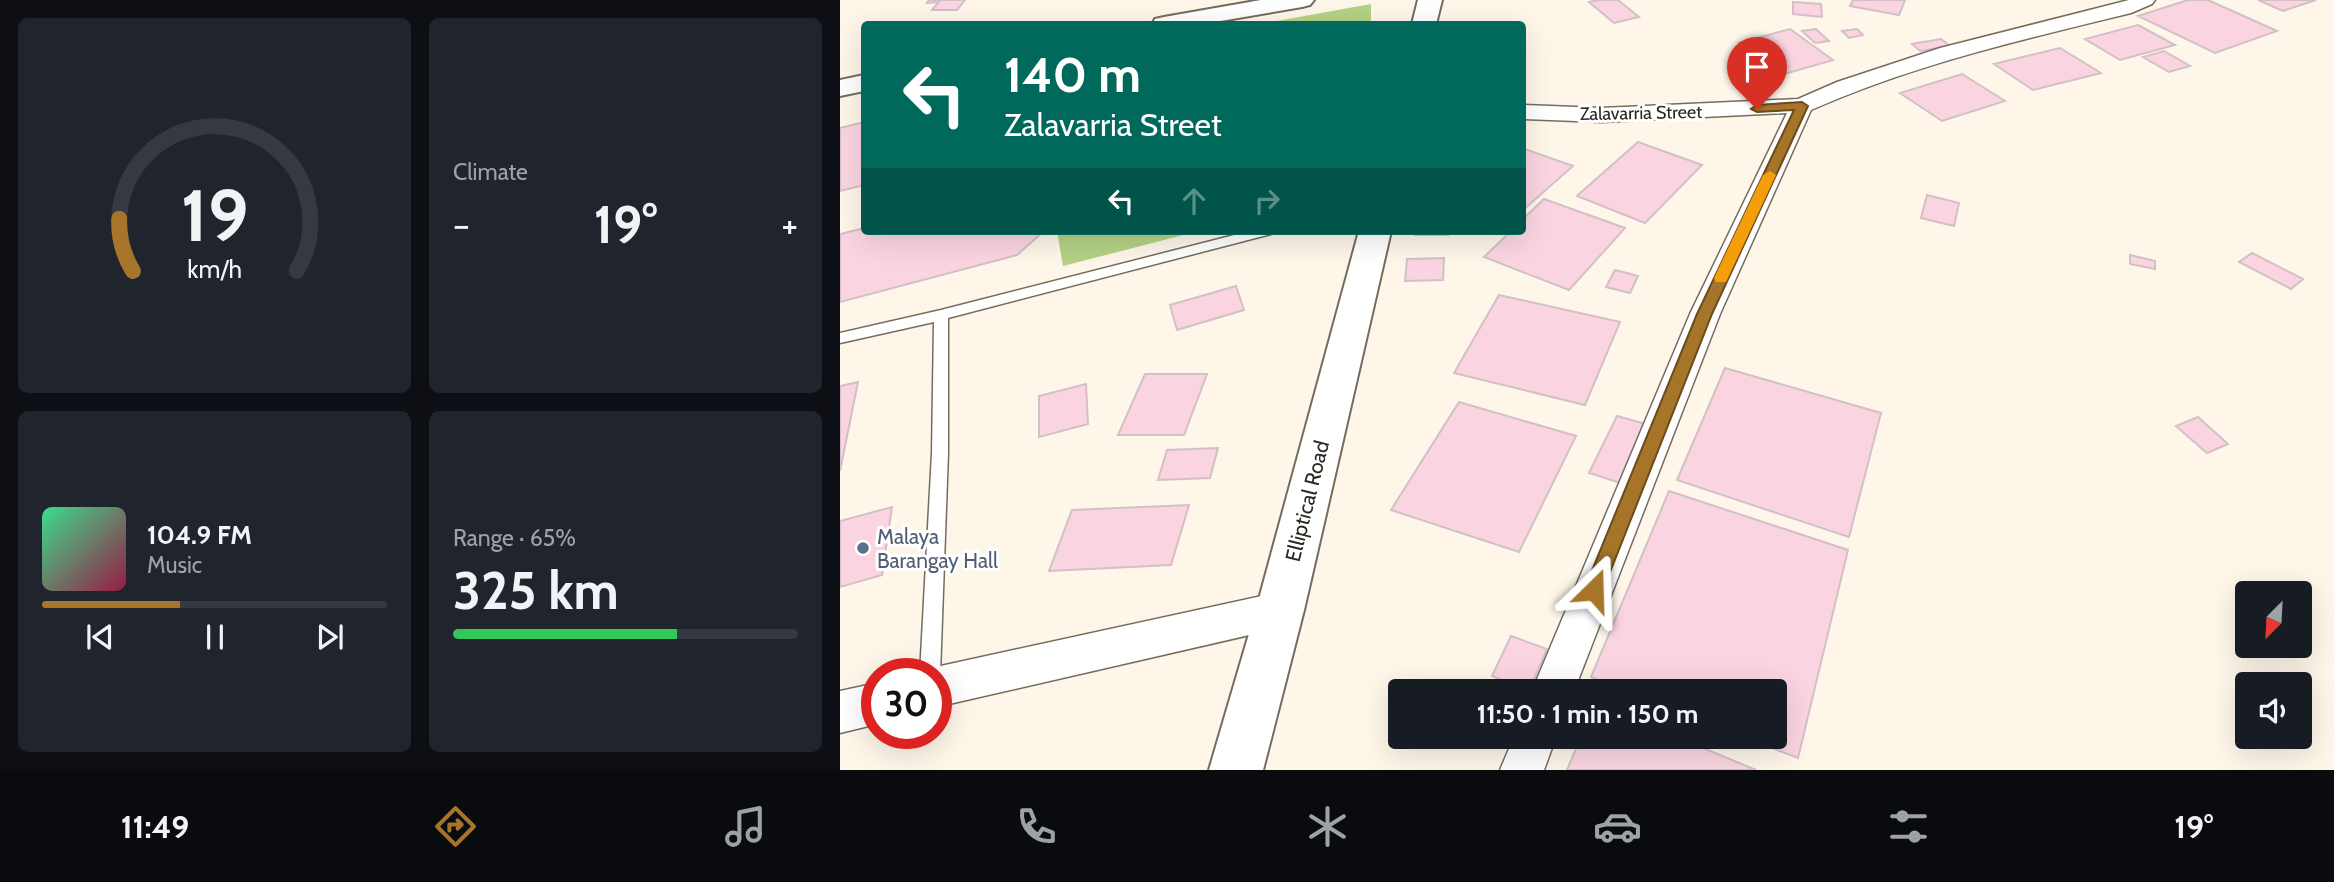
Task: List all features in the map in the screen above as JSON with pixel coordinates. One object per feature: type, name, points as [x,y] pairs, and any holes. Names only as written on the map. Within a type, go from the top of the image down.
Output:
[{"type":"street","points":[[1181,21],[1302,0]]},
{"type":"street","points":[[1425,21],[1430,0]]},
{"type":"street","points":[[1558,679],[1705,314],[1802,106],[1845,87],[1947,52],[2124,9],[2145,0]]},
{"type":"street","points":[[840,88],[861,84]]},
{"type":"street","name":"Zalavarria Street","points":[[1526,112],[1652,114],[1802,106]]},
{"type":"street","name":"Elliptical Road","points":[[1236,770],[1280,610],[1374,235]]},
{"type":"street","points":[[952,683],[1280,610]]},
{"type":"street","points":[[840,712],[861,707]]},
{"type":"street","points":[[1522,770],[1530,749]]},
{"type":"lane","points":[[840,338],[941,315],[1251,235]]},
{"type":"lane","points":[[931,658],[940,453],[941,315]]},
{"type":"green space","points":[[1371,4],[1371,21],[1277,21]]},
{"type":"green space","points":[[1058,235],[1183,235],[1063,266]]},
{"type":"building","points":[[929,0],[965,0],[957,10],[932,10],[939,2],[927,3]]},
{"type":"building","points":[[1618,0],[1639,17],[1614,23],[1589,2]]},
{"type":"building","points":[[1853,0],[1905,0],[1899,15],[1850,6]]},
{"type":"building","points":[[2188,0],[2208,0],[2277,31],[2215,53],[2138,16]]},
{"type":"building","points":[[2258,0],[2316,0],[2283,11]]},
{"type":"building","points":[[1793,2],[1821,4],[1822,17],[1793,14]]},
{"type":"building","points":[[2138,25],[2175,45],[2120,60],[2085,39]]},
{"type":"building","points":[[1790,29],[1833,60],[1781,75],[1739,43]]},
{"type":"building","points":[[1816,29],[1829,41],[1815,43],[1802,31]]},
{"type":"building","points":[[1857,29],[1863,35],[1849,38],[1842,31]]},
{"type":"building","points":[[1941,39],[1950,46],[1920,51],[1912,44]]},
{"type":"building","points":[[2060,48],[2101,73],[2033,90],[1994,64]]},
{"type":"building","points":[[2164,51],[2190,66],[2169,72],[2143,57]]},
{"type":"building","points":[[1962,74],[2005,101],[1942,121],[1900,93]]},
{"type":"building","points":[[861,123],[861,186],[840,191],[840,128]]},
{"type":"building","points":[[1638,142],[1702,165],[1645,223],[1577,196]]},
{"type":"building","points":[[1526,149],[1573,166],[1526,207]]},
{"type":"building","points":[[1927,195],[1959,203],[1954,226],[1921,218]]},
{"type":"building","points":[[1544,199],[1625,228],[1569,290],[1484,257],[1507,235],[1526,235],[1526,216]]},
{"type":"building","points":[[861,229],[861,235],[1040,235],[1017,255],[840,302],[840,234]]},
{"type":"building","points":[[2252,253],[2303,279],[2291,289],[2239,262]]},
{"type":"building","points":[[2130,255],[2155,261],[2155,269],[2130,264]]},
{"type":"building","points":[[1444,258],[1443,280],[1405,281],[1407,259]]},
{"type":"building","points":[[1615,270],[1638,276],[1630,293],[1606,287]]},
{"type":"building","points":[[1236,286],[1244,310],[1177,330],[1170,305]]},
{"type":"building","points":[[1499,295],[1620,322],[1585,405],[1454,373]]},
{"type":"building","points":[[1725,368],[1881,413],[1849,537],[1677,480]]},
{"type":"building","points":[[1145,374],[1207,374],[1184,435],[1118,435]]},
{"type":"building","points":[[858,382],[840,471],[840,386]]},
{"type":"building","points":[[1086,384],[1088,424],[1039,437],[1039,396]]},
{"type":"building","points":[[1459,402],[1576,436],[1519,552],[1391,510]]},
{"type":"building","points":[[1617,416],[1653,426],[1627,485],[1589,473]]},
{"type":"building","points":[[2198,417],[2228,444],[2207,453],[2176,426]]},
{"type":"building","points":[[1218,448],[1210,478],[1158,480],[1167,450]]},
{"type":"building","points":[[1669,491],[1848,550],[1798,758],[1774,749],[1787,749],[1787,679],[1591,677]]},
{"type":"building","points":[[1189,505],[1171,565],[1049,571],[1072,510]]},
{"type":"building","name":"Malaya Barangay Hall","points":[[892,507],[882,575],[840,587],[840,521]]},
{"type":"building","points":[[1511,636],[1547,649],[1534,679],[1499,679],[1492,676]]},
{"type":"building","points":[[1576,749],[1706,749],[1756,770],[1567,770]]},
{"type":"slow traffic","points":[[1721,278],[1770,175]]},
{"type":"place","name":"Malaya Barangay Hall","points":[[863,548]]},
{"type":"route","points":[[1594,590],[1705,314],[1802,106],[1757,109]]}]
